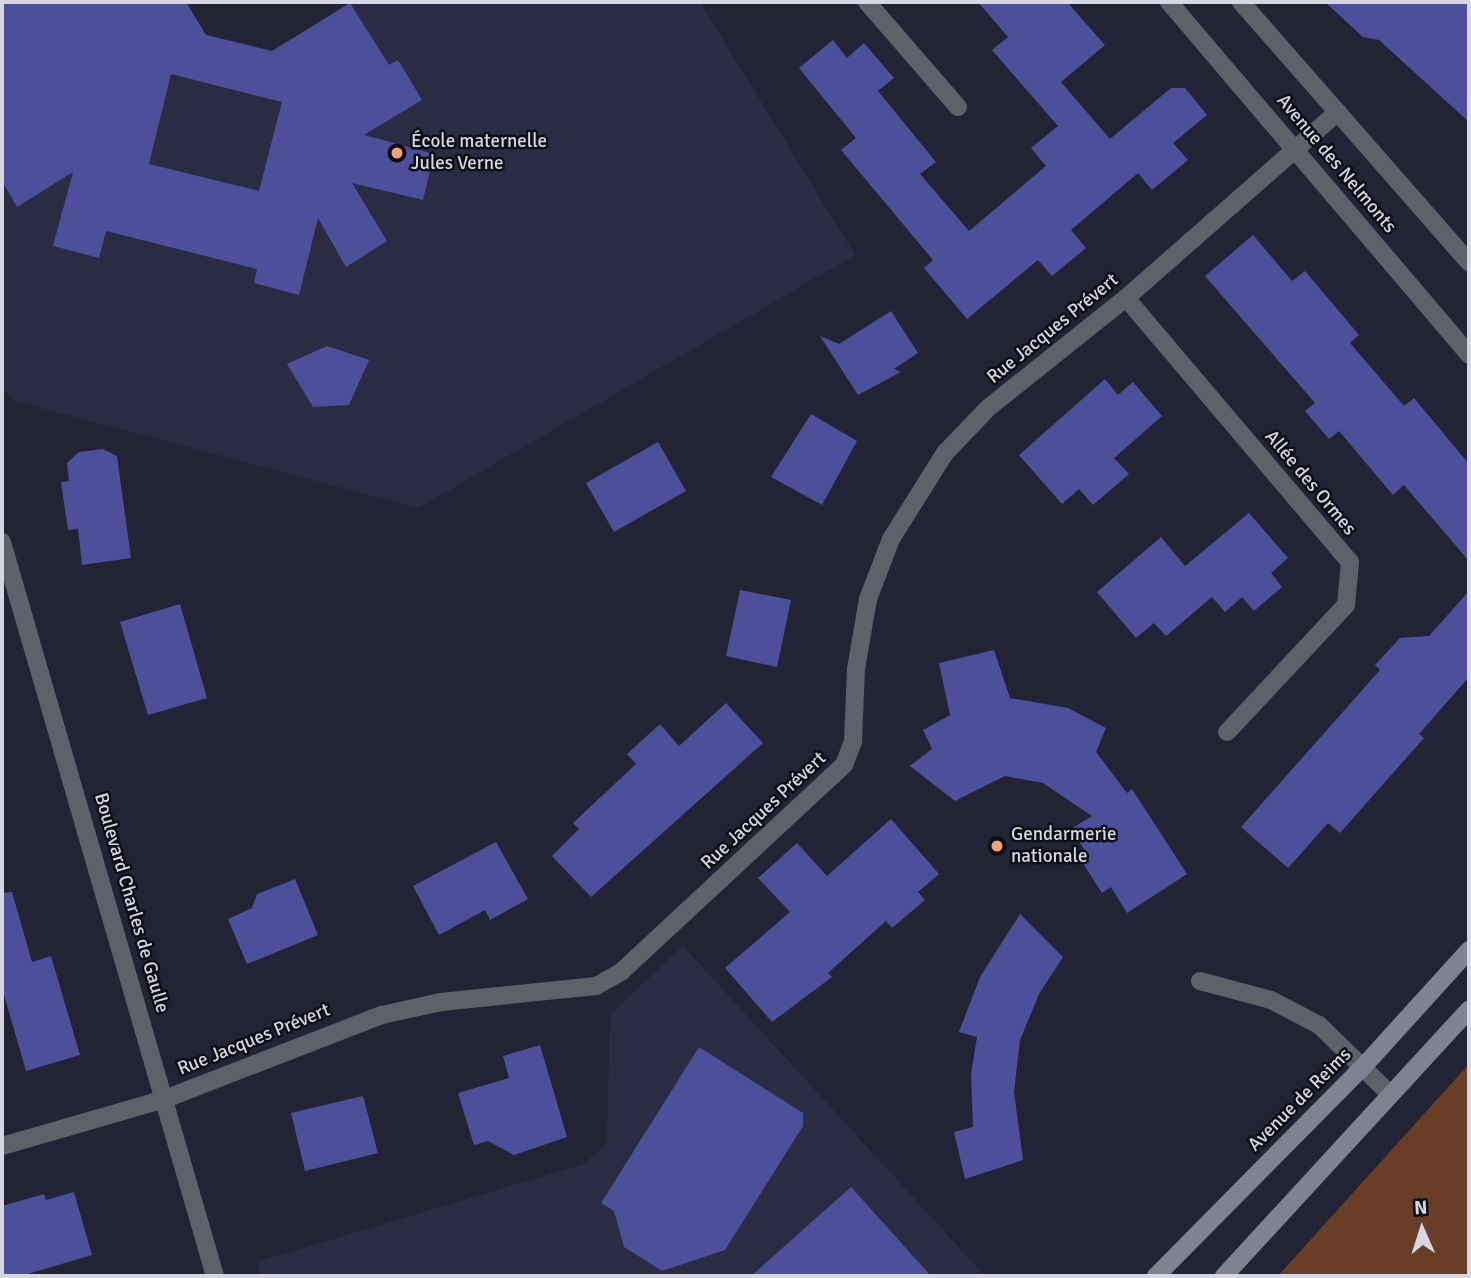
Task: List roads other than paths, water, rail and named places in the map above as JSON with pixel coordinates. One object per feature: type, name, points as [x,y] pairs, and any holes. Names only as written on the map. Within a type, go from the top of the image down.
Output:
[{"type":"main road","name":"Avenue de Reims","points":[[1156,1276],[1363,1067],[1469,950]]},
{"type":"main road","points":[[1224,1276],[1469,1010]]},
{"type":"street","points":[[867,2],[958,107]]},
{"type":"street","name":"Avenue des Nelmonts","points":[[1169,2],[1469,355]]},
{"type":"street","name":"Avenue des Nelmonts","points":[[1241,2],[1469,262]]},
{"type":"street","name":"Rue Jacques Prévert","points":[[2,1146],[165,1099],[382,1014],[441,1002],[584,988],[621,972],[844,765],[853,741],[856,669],[868,599],[908,509],[971,424],[1126,298],[1338,112]]},
{"type":"street","name":"Allée des Ormes","points":[[1126,298],[1350,562],[1346,605],[1227,732]]},
{"type":"street","name":"Boulevard Charles de Gaulle","points":[[2,542],[215,1276]]},
{"type":"street","points":[[1200,981],[1271,1000],[1319,1026],[1391,1095]]},
{"type":"place","name":"École maternelle Jules Verne","points":[[397,153]]},
{"type":"place","name":"Gendarmerie nationale","points":[[997,846]]}]
